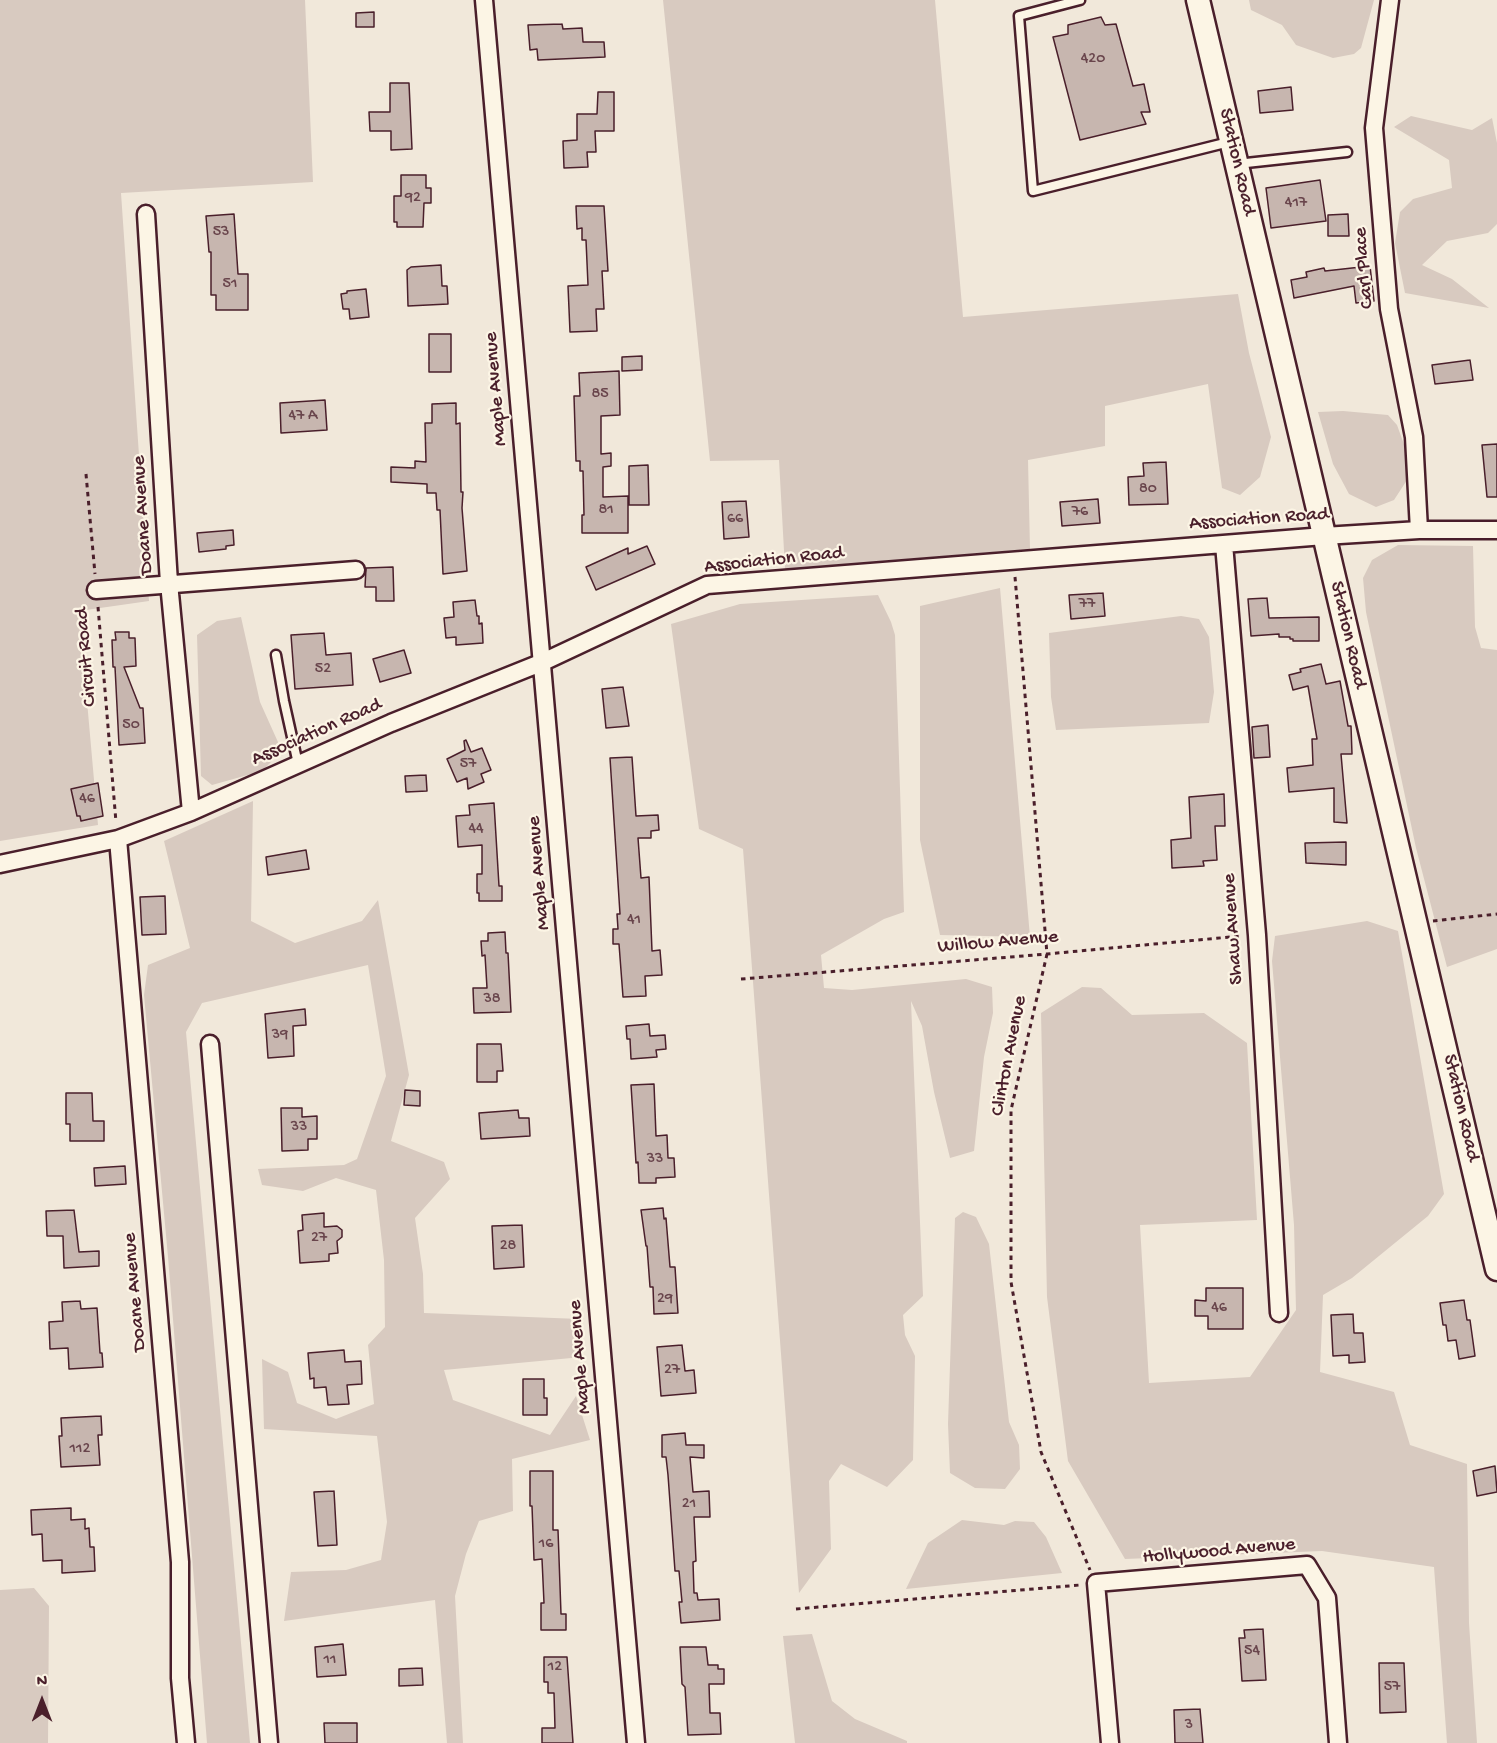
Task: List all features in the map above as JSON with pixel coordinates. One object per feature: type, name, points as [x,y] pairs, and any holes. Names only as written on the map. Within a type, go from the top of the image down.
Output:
[{"type":"main road","name":"Station Road","points":[[1198,0],[1497,1269]]},
{"type":"street","name":"Maple Avenue","points":[[484,0],[636,1743]]},
{"type":"street","name":"Carl Place","points":[[1390,0],[1374,128],[1389,309],[1414,437],[1419,530]]},
{"type":"street","name":"Doane Avenue","points":[[146,214],[169,584],[191,812]]},
{"type":"street","name":"Association Road","points":[[0,864],[118,839],[191,812],[391,723],[543,662],[707,585],[1324,536],[1419,530],[1497,530]]},
{"type":"street","name":"Shaw Avenue","points":[[1224,543],[1257,935],[1279,1312]]},
{"type":"street","points":[[96,590],[356,570]]},
{"type":"street","name":"Doane Avenue","points":[[118,839],[180,1562],[180,1678],[186,1743]]},
{"type":"street","points":[[210,1044],[269,1743]]},
{"type":"street","name":"Hollywood Avenue","points":[[1095,1583],[1307,1565],[1327,1598],[1338,1743]]},
{"type":"street","points":[[1095,1583],[1110,1743]]},
{"type":"lane","points":[[1080,0],[1019,16],[1033,191],[1232,142]]},
{"type":"lane","points":[[1237,164],[1347,152]]},
{"type":"lane","points":[[276,655],[298,764]]},
{"type":"path","name":"Circuit Road","points":[[86,474],[118,839]]},
{"type":"path","name":"Clinton Avenue","points":[[1014,560],[1047,954],[1011,1110],[1011,1282],[1041,1452],[1095,1583]]},
{"type":"path","points":[[1417,923],[1497,914]]},
{"type":"path","name":"Willow Avenue","points":[[741,979],[1257,935]]},
{"type":"path","points":[[796,1610],[1095,1583]]},
{"type":"shaded area","points":[[0,0],[305,0],[313,182],[121,193],[149,601],[79,611],[98,825],[0,841]]},
{"type":"shaded area","points":[[663,0],[935,0],[963,317],[1238,294],[1249,353],[1271,437],[1260,477],[1240,495],[1222,488],[1208,384],[1105,406],[1105,446],[1028,460],[1030,549],[785,569],[779,460],[710,461]]},
{"type":"shaded area","points":[[1249,0],[1374,0],[1361,48],[1354,54],[1333,58],[1296,45],[1282,25],[1251,10]]},
{"type":"shaded area","points":[[1411,116],[1472,130],[1492,118],[1497,143],[1497,224],[1488,233],[1447,241],[1422,265],[1452,279],[1489,308],[1405,293],[1395,243],[1400,212],[1413,199],[1452,188],[1449,160],[1394,127]]},
{"type":"shaded area","points":[[1343,411],[1388,415],[1397,425],[1410,461],[1407,480],[1394,500],[1376,507],[1349,494],[1333,464],[1318,412]]},
{"type":"shaded area","points":[[1398,545],[1473,546],[1475,627],[1481,648],[1497,650],[1497,949],[1447,967],[1416,848],[1366,612],[1363,578],[1372,560]]},
{"type":"shaded area","points":[[1000,588],[1030,937],[940,935],[920,840],[920,606]]},
{"type":"shaded area","points":[[878,595],[895,635],[904,912],[884,919],[821,955],[824,988],[852,990],[966,979],[992,987],[993,1013],[984,1057],[974,1151],[950,1158],[934,1092],[922,1026],[911,1001],[923,1296],[903,1315],[905,1335],[915,1356],[913,1460],[887,1487],[841,1464],[829,1481],[831,1549],[799,1593],[743,849],[699,829],[671,624],[740,604]]},
{"type":"shaded area","points":[[1181,616],[1199,619],[1209,637],[1214,692],[1209,723],[1056,730],[1051,697],[1049,633]]},
{"type":"shaded area","points":[[241,617],[260,702],[282,751],[262,771],[212,785],[201,776],[197,635],[217,621]]},
{"type":"shaded area","points":[[253,801],[251,921],[295,943],[362,921],[378,900],[409,1075],[391,1141],[444,1162],[450,1179],[415,1218],[423,1274],[424,1313],[580,1319],[582,1357],[444,1370],[453,1400],[550,1435],[576,1396],[590,1440],[512,1459],[513,1511],[479,1521],[466,1554],[455,1596],[463,1743],[447,1743],[435,1600],[284,1621],[291,1572],[346,1570],[381,1560],[387,1522],[377,1436],[264,1429],[262,1359],[288,1372],[297,1403],[336,1419],[374,1404],[368,1345],[385,1327],[384,1260],[376,1190],[336,1178],[303,1191],[262,1185],[258,1169],[344,1165],[357,1159],[386,1076],[368,965],[202,1003],[186,1032],[250,1743],[207,1743],[168,1257],[144,995],[148,965],[190,948],[164,841]]},
{"type":"shaded area","points":[[1367,921],[1398,931],[1444,1194],[1428,1216],[1352,1278],[1323,1295],[1320,1372],[1394,1392],[1410,1445],[1467,1464],[1469,1623],[1477,1743],[1447,1743],[1434,1567],[1322,1551],[1125,1559],[1068,1461],[1047,1297],[1041,1013],[1082,987],[1101,988],[1132,1015],[1204,1013],[1247,1043],[1257,1220],[1140,1225],[1149,1383],[1250,1377],[1296,1310],[1294,1225],[1272,961],[1275,936]]},
{"type":"shaded area","points":[[963,1212],[976,1217],[989,1244],[1009,1422],[1019,1445],[1020,1469],[1005,1489],[975,1488],[950,1473],[948,1424],[955,1218]]},
{"type":"shaded area","points":[[962,1520],[1004,1525],[1015,1521],[1034,1522],[1046,1537],[1062,1573],[906,1589],[928,1543]]},
{"type":"shaded area","points":[[34,1588],[49,1606],[48,1743],[0,1743],[0,1590]]},
{"type":"shaded area","points":[[812,1634],[832,1701],[855,1719],[907,1741],[907,1743],[795,1743],[783,1636]]},
{"type":"building","points":[[374,12],[374,27],[356,27],[356,13]]},
{"type":"building","points":[[1101,17],[1105,25],[1116,24],[1133,86],[1144,84],[1150,112],[1141,112],[1146,124],[1080,140],[1053,37],[1068,34],[1068,25]]},
{"type":"building","points":[[562,24],[563,29],[582,28],[583,42],[604,42],[605,57],[538,60],[537,49],[530,50],[528,25]]},
{"type":"building","points":[[390,83],[409,83],[412,149],[391,150],[391,131],[370,131],[369,112],[390,112]]},
{"type":"building","points":[[1291,87],[1293,110],[1260,113],[1258,91]]},
{"type":"building","points":[[598,92],[614,92],[614,131],[595,131],[596,152],[587,152],[588,167],[564,168],[563,141],[577,140],[577,114],[597,114]]},
{"type":"building","points":[[401,175],[426,175],[426,188],[431,188],[431,203],[424,203],[423,227],[397,227],[397,222],[394,222],[394,196],[401,196]]},
{"type":"building","points":[[1320,180],[1326,221],[1271,228],[1266,188]]},
{"type":"building","points":[[576,206],[604,206],[608,271],[602,271],[604,309],[596,309],[597,331],[570,332],[568,286],[588,285],[586,240],[582,240],[582,228],[577,229]]},
{"type":"building","points":[[234,214],[238,274],[248,274],[248,310],[216,310],[216,295],[211,295],[211,252],[209,252],[206,216]]},
{"type":"building","points":[[1348,214],[1349,236],[1328,236],[1328,215]]},
{"type":"building","points":[[441,265],[442,286],[447,286],[448,304],[408,306],[407,270],[411,267]]},
{"type":"building","points":[[1370,266],[1374,301],[1356,303],[1354,286],[1294,298],[1291,280],[1307,277],[1306,272],[1324,268],[1325,271]]},
{"type":"building","points":[[366,289],[369,317],[350,319],[349,309],[343,309],[341,294]]},
{"type":"building","points":[[429,334],[451,334],[451,372],[429,372]]},
{"type":"building","points":[[642,356],[642,370],[622,371],[622,357]]},
{"type":"building","points":[[1470,360],[1473,380],[1435,384],[1432,365]]},
{"type":"building","points":[[619,371],[620,415],[601,416],[601,454],[611,453],[611,466],[603,467],[603,497],[628,496],[628,533],[582,533],[583,471],[580,471],[580,461],[576,461],[574,396],[580,396],[579,373]]},
{"type":"building","points":[[325,400],[327,430],[281,433],[280,403]]},
{"type":"building","points":[[456,403],[456,424],[460,423],[461,492],[463,492],[462,508],[467,571],[443,574],[440,510],[437,510],[436,493],[427,493],[427,484],[391,482],[391,467],[415,468],[415,461],[426,462],[425,423],[432,423],[432,404]]},
{"type":"building","points":[[1497,444],[1497,497],[1487,497],[1482,445]]},
{"type":"building","points":[[1166,462],[1168,504],[1129,505],[1128,477],[1144,476],[1143,463]]},
{"type":"building","points":[[648,465],[649,505],[629,505],[629,466]]},
{"type":"building","points":[[1098,499],[1100,523],[1062,526],[1060,502]]},
{"type":"building","points":[[746,501],[749,537],[724,539],[722,502]]},
{"type":"building","points":[[233,530],[234,545],[226,546],[226,549],[199,552],[197,533]]},
{"type":"building","points":[[647,546],[655,564],[596,590],[586,567],[628,548],[628,554]]},
{"type":"building","points":[[393,567],[394,601],[376,601],[376,587],[365,587],[366,568]]},
{"type":"building","points":[[1103,593],[1105,616],[1071,619],[1069,595]]},
{"type":"building","points":[[1267,598],[1269,618],[1319,617],[1319,641],[1293,641],[1290,637],[1279,637],[1279,634],[1251,636],[1248,599]]},
{"type":"building","points":[[475,600],[479,624],[482,623],[483,643],[456,645],[456,637],[446,638],[444,618],[454,617],[453,602]]},
{"type":"building","points":[[115,632],[129,632],[129,638],[135,638],[136,666],[124,667],[140,708],[143,708],[145,743],[119,745],[112,640],[116,640]]},
{"type":"building","points":[[324,633],[326,655],[351,653],[353,685],[295,689],[291,635]]},
{"type":"building","points":[[404,650],[411,673],[380,682],[373,659]]},
{"type":"building","points":[[1321,664],[1326,684],[1340,681],[1348,726],[1351,726],[1352,754],[1341,754],[1347,823],[1334,822],[1334,788],[1289,792],[1287,768],[1313,765],[1312,739],[1317,739],[1308,686],[1293,690],[1289,675],[1301,672],[1300,669]]},
{"type":"building","points":[[623,687],[629,726],[606,728],[602,689]]},
{"type":"building","points":[[1268,725],[1270,757],[1254,758],[1252,727]]},
{"type":"building","points":[[466,740],[471,752],[482,748],[491,770],[481,774],[484,782],[468,789],[467,778],[457,782],[447,759],[465,750],[464,741]]},
{"type":"building","points":[[632,757],[636,816],[658,815],[659,830],[651,831],[651,838],[638,838],[641,878],[649,877],[652,951],[660,950],[662,975],[645,976],[646,996],[623,997],[619,944],[613,944],[613,929],[618,929],[617,914],[620,914],[610,758]]},
{"type":"building","points":[[426,775],[427,791],[406,792],[405,776]]},
{"type":"building","points":[[98,783],[103,816],[81,821],[80,816],[77,816],[71,789]]},
{"type":"building","points":[[1224,794],[1225,826],[1215,826],[1217,860],[1203,861],[1204,866],[1172,868],[1171,840],[1191,838],[1189,797]]},
{"type":"building","points":[[494,803],[502,901],[479,901],[477,874],[482,874],[482,845],[458,847],[456,816],[470,815],[469,805]]},
{"type":"building","points":[[1346,842],[1346,865],[1306,863],[1305,843]]},
{"type":"building","points":[[306,850],[309,869],[268,875],[266,857]]},
{"type":"building","points":[[165,896],[166,934],[142,935],[140,897]]},
{"type":"building","points":[[505,932],[511,1012],[474,1013],[473,988],[487,988],[485,955],[482,956],[481,941],[488,941],[488,933]]},
{"type":"building","points":[[305,1009],[306,1025],[293,1026],[294,1056],[268,1058],[265,1014]]},
{"type":"building","points":[[649,1024],[650,1036],[665,1035],[666,1049],[656,1050],[657,1057],[631,1059],[630,1039],[627,1039],[626,1026]]},
{"type":"building","points":[[477,1044],[501,1044],[503,1071],[497,1071],[497,1082],[477,1082]]},
{"type":"building","points":[[654,1084],[656,1136],[667,1135],[668,1158],[674,1158],[675,1177],[656,1178],[656,1183],[639,1183],[631,1085]]},
{"type":"building","points":[[405,1090],[420,1091],[420,1106],[404,1105]]},
{"type":"building","points":[[66,1093],[92,1093],[93,1121],[104,1121],[104,1141],[70,1141],[70,1124],[66,1124]]},
{"type":"building","points":[[281,1108],[302,1108],[302,1117],[317,1116],[317,1139],[308,1139],[308,1150],[282,1151]]},
{"type":"building","points":[[518,1110],[519,1118],[529,1118],[530,1136],[481,1139],[479,1113]]},
{"type":"building","points":[[125,1166],[126,1184],[95,1186],[94,1168]]},
{"type":"building","points":[[663,1208],[664,1219],[666,1218],[670,1267],[675,1267],[678,1313],[654,1314],[653,1287],[650,1287],[641,1210]]},
{"type":"building","points":[[74,1210],[79,1252],[99,1251],[99,1266],[64,1268],[63,1236],[47,1236],[46,1211]]},
{"type":"building","points":[[324,1213],[324,1227],[337,1226],[342,1230],[342,1237],[337,1241],[338,1253],[329,1254],[329,1261],[300,1263],[298,1231],[303,1230],[302,1215]]},
{"type":"building","points":[[522,1225],[524,1267],[494,1269],[492,1226]]},
{"type":"building","points":[[1206,1288],[1243,1288],[1243,1329],[1208,1329],[1208,1316],[1195,1316],[1195,1300],[1206,1301]]},
{"type":"building","points":[[1464,1300],[1467,1320],[1470,1320],[1475,1356],[1459,1359],[1456,1340],[1448,1341],[1440,1303]]},
{"type":"building","points":[[80,1301],[81,1309],[97,1308],[103,1367],[69,1369],[68,1348],[50,1349],[49,1322],[63,1321],[62,1302]]},
{"type":"building","points":[[1353,1314],[1354,1333],[1363,1333],[1365,1362],[1349,1363],[1349,1355],[1333,1356],[1331,1315]]},
{"type":"building","points":[[682,1345],[685,1371],[694,1370],[696,1393],[661,1396],[657,1347]]},
{"type":"building","points":[[344,1350],[345,1362],[361,1361],[362,1384],[347,1385],[349,1404],[328,1405],[326,1387],[314,1388],[314,1378],[310,1379],[308,1353]]},
{"type":"building","points":[[523,1379],[544,1379],[547,1415],[523,1415]]},
{"type":"building","points":[[101,1416],[102,1435],[98,1435],[100,1465],[61,1467],[59,1436],[62,1436],[61,1418]]},
{"type":"building","points":[[685,1433],[686,1445],[704,1445],[704,1458],[690,1457],[693,1492],[709,1491],[710,1517],[694,1517],[696,1561],[693,1562],[694,1593],[697,1593],[698,1600],[719,1599],[720,1620],[681,1623],[679,1602],[682,1602],[679,1571],[675,1571],[668,1475],[666,1457],[662,1457],[662,1435]]},
{"type":"building","points":[[1495,1466],[1497,1492],[1477,1496],[1473,1471]]},
{"type":"building","points":[[530,1471],[553,1471],[553,1530],[558,1530],[561,1614],[566,1614],[566,1630],[541,1630],[541,1603],[544,1603],[542,1559],[534,1560]]},
{"type":"building","points":[[334,1491],[337,1545],[318,1546],[314,1492]]},
{"type":"building","points":[[71,1508],[71,1520],[85,1519],[85,1529],[89,1528],[90,1547],[94,1547],[95,1571],[62,1573],[62,1560],[43,1561],[42,1534],[32,1535],[31,1510]]},
{"type":"building","points":[[1263,1629],[1266,1680],[1242,1681],[1239,1638],[1245,1638],[1244,1630]]},
{"type":"building","points":[[343,1644],[346,1675],[317,1677],[315,1647]]},
{"type":"building","points":[[680,1647],[706,1647],[708,1665],[718,1665],[718,1669],[724,1669],[724,1684],[709,1684],[710,1713],[720,1713],[721,1734],[688,1735]]},
{"type":"building","points":[[544,1657],[567,1657],[573,1743],[542,1743],[542,1728],[555,1728],[554,1693],[548,1693],[548,1682],[544,1682]]},
{"type":"building","points":[[1379,1663],[1404,1663],[1406,1712],[1380,1713]]},
{"type":"building","points":[[422,1668],[423,1685],[399,1686],[399,1669]]},
{"type":"building","points":[[1200,1709],[1203,1743],[1175,1743],[1174,1710]]},
{"type":"building","points":[[324,1723],[357,1723],[357,1743],[325,1743]]}]
